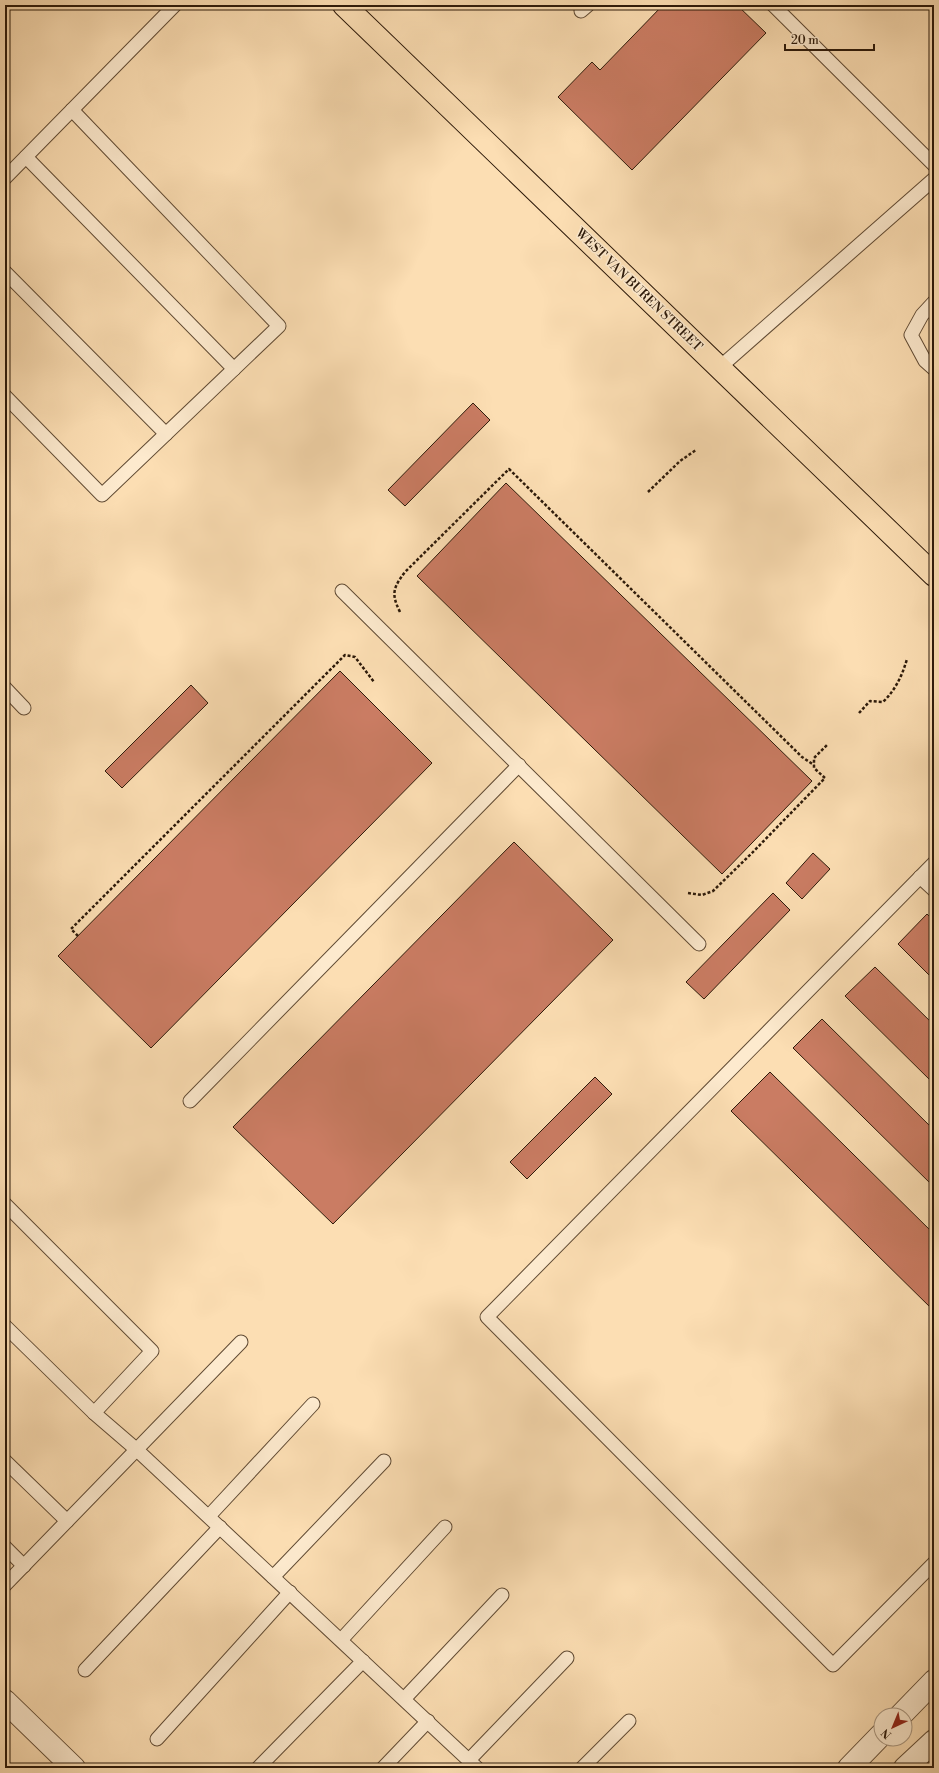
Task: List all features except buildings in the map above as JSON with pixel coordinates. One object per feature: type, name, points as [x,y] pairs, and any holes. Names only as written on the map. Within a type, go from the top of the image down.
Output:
[{"type":"main road","name":"WEST VAN BUREN STREET","points":[[344,5],[934,575]]},
{"type":"street","points":[[909,1707],[934,1681]]},
{"type":"street","points":[[5,1701],[74,1768]]},
{"type":"street","points":[[906,1768],[934,1741]]},
{"type":"street","points":[[849,1768],[873,1743]]},
{"type":"lane","points":[[5,178],[175,5]]},
{"type":"lane","points":[[773,5],[934,166]]},
{"type":"lane","points":[[5,396],[102,495],[279,326],[72,110]]},
{"type":"lane","points":[[26,157],[234,368]]},
{"type":"lane","points":[[719,368],[934,179]]},
{"type":"lane","points":[[5,272],[166,434]]},
{"type":"lane","points":[[934,302],[922,315],[911,335],[925,361],[934,369]]},
{"type":"lane","points":[[342,591],[699,944]]},
{"type":"lane","points":[[5,688],[24,708]]},
{"type":"lane","points":[[190,1101],[519,765]]},
{"type":"lane","points":[[934,863],[487,1317],[833,1665],[934,1563]]},
{"type":"lane","points":[[920,877],[934,890]]},
{"type":"lane","points":[[5,1204],[152,1351],[94,1413]]},
{"type":"lane","points":[[5,1326],[94,1413],[209,1516],[473,1764],[567,1658]]},
{"type":"lane","points":[[5,1585],[241,1342]]},
{"type":"lane","points":[[209,1516],[313,1404]]},
{"type":"lane","points":[[5,1461],[67,1521]]},
{"type":"lane","points":[[274,1577],[384,1461]]},
{"type":"lane","points":[[341,1640],[446,1526]]},
{"type":"lane","points":[[84,1670],[220,1527]]},
{"type":"lane","points":[[5,1547],[24,1566]]},
{"type":"lane","points":[[157,1739],[290,1592]]},
{"type":"lane","points":[[404,1699],[502,1595]]},
{"type":"lane","points":[[258,1768],[363,1661]]},
{"type":"lane","points":[[582,1768],[629,1721]]},
{"type":"lane","points":[[383,1768],[428,1722]]},
{"type":"path","points":[[648,492],[680,460],[696,450]]},
{"type":"path","points":[[400,612],[394,598],[396,584],[405,572],[508,469],[802,757],[814,765]]},
{"type":"path","points":[[78,936],[71,929],[345,655],[355,657],[374,682]]},
{"type":"path","points":[[859,713],[870,701],[883,702],[888,697],[902,677],[907,659]]},
{"type":"path","points":[[688,893],[702,895],[713,891],[825,778],[814,768],[814,758],[827,745]]}]
